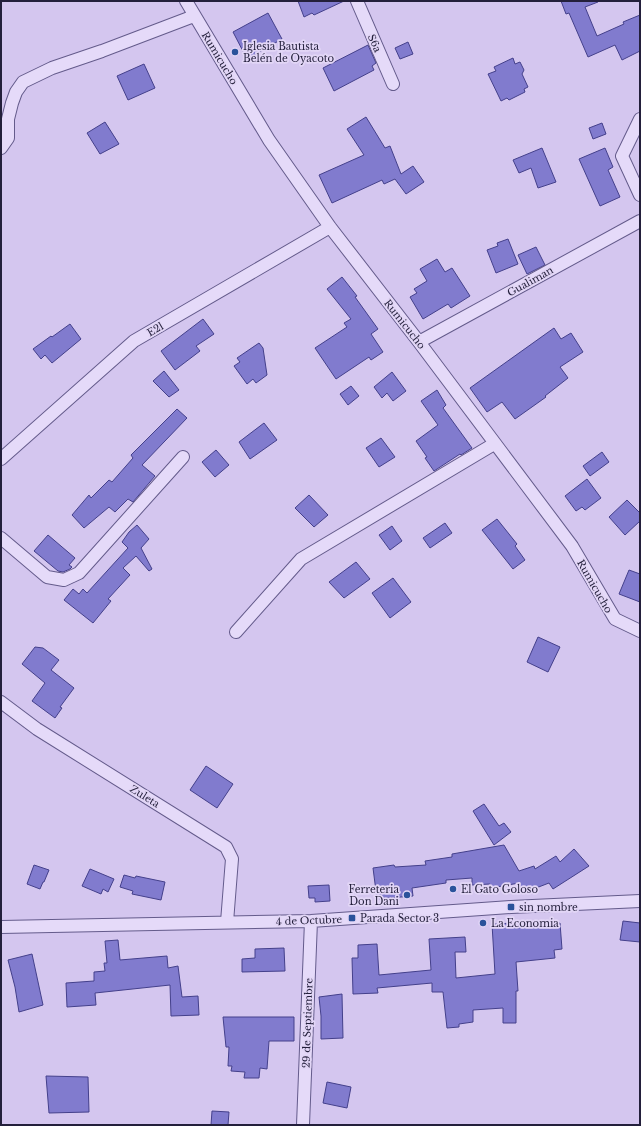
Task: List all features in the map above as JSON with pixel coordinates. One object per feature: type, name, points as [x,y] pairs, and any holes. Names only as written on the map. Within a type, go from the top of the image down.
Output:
[{"type":"street","name":"Rumicucho","points":[[186,1],[268,140],[330,227],[419,342],[572,546],[615,619],[640,631]]},
{"type":"street","name":"S6a","points":[[357,1],[393,84]]},
{"type":"street","points":[[1,148],[8,138],[8,119],[12,103],[16,92],[23,82],[52,68],[102,51],[194,16]]},
{"type":"street","points":[[640,119],[622,156],[640,195]]},
{"type":"street","name":"Gualiman","points":[[419,342],[640,221]]},
{"type":"street","name":"E2l","points":[[1,459],[134,341],[330,227]]},
{"type":"street","points":[[236,632],[301,559],[494,444]]},
{"type":"street","points":[[1,538],[47,577],[64,580],[79,573],[183,457]]},
{"type":"street","name":"Zuleta","points":[[2,706],[226,847],[232,859],[227,922]]},
{"type":"street","name":"4 de Octubre","points":[[1,928],[311,921],[511,907],[640,901]]},
{"type":"street","name":"29 de Septiembre","points":[[303,1125],[311,921]]},
{"type":"building","points":[[298,1],[344,1],[314,15],[312,13],[304,17]]},
{"type":"building","points":[[561,1],[598,1],[585,7],[597,36],[640,15],[640,51],[622,60],[615,45],[588,57],[569,13],[566,14]]},
{"type":"building","name":"Iglesia Bautista Belén de Oyacoto","points":[[268,13],[282,39],[247,59],[233,32]]},
{"type":"building","points":[[408,42],[413,54],[400,59],[395,48]]},
{"type":"building","points":[[368,45],[376,63],[372,66],[374,70],[334,91],[323,68]]},
{"type":"building","points":[[513,58],[515,64],[520,62],[524,70],[522,74],[528,87],[524,89],[525,92],[509,100],[507,98],[501,101],[488,74],[496,71],[494,67]]},
{"type":"building","points":[[144,64],[155,88],[128,100],[117,76]]},
{"type":"building","points":[[366,117],[385,148],[390,146],[401,174],[413,166],[424,182],[406,194],[395,179],[384,184],[382,180],[332,203],[319,175],[364,155],[347,129]]},
{"type":"building","points":[[105,122],[119,144],[100,154],[87,133]]},
{"type":"building","points":[[602,123],[606,134],[593,139],[589,128]]},
{"type":"building","points":[[542,148],[556,182],[538,188],[531,168],[519,173],[513,160]]},
{"type":"building","points":[[605,148],[613,167],[608,170],[620,197],[600,206],[579,159]]},
{"type":"building","points":[[508,239],[518,264],[496,273],[487,250],[498,246],[497,243]]},
{"type":"building","points":[[536,247],[545,265],[527,274],[518,255]]},
{"type":"building","points":[[437,259],[445,272],[452,268],[470,296],[451,308],[448,304],[423,319],[410,297],[417,293],[414,289],[427,281],[420,269]]},
{"type":"building","points":[[342,277],[357,296],[355,297],[378,329],[371,334],[383,352],[371,360],[369,357],[336,379],[315,348],[347,327],[344,323],[351,319],[327,289]]},
{"type":"building","points":[[203,319],[214,334],[196,346],[200,351],[175,370],[161,351]]},
{"type":"building","points":[[70,324],[81,339],[52,363],[45,355],[41,359],[33,349]]},
{"type":"building","points":[[554,328],[561,339],[571,333],[583,352],[560,367],[568,378],[545,396],[546,397],[515,419],[502,402],[487,412],[470,388]]},
{"type":"building","points":[[259,343],[263,348],[267,375],[256,383],[253,379],[247,384],[234,366],[240,362],[237,358]]},
{"type":"building","points":[[164,371],[179,390],[169,397],[153,381]]},
{"type":"building","points":[[392,372],[406,391],[393,401],[387,393],[382,398],[374,387]]},
{"type":"building","points":[[351,386],[359,396],[348,405],[340,394]]},
{"type":"building","points":[[437,390],[446,405],[443,408],[472,448],[434,471],[425,458],[427,457],[416,441],[438,425],[421,401]]},
{"type":"building","points":[[177,409],[187,418],[142,465],[155,476],[133,502],[128,499],[115,512],[109,507],[84,528],[72,515],[89,495],[91,498],[109,480],[112,482],[133,458],[131,455]]},
{"type":"building","points":[[264,423],[277,440],[250,459],[239,442]]},
{"type":"building","points":[[381,438],[395,457],[379,467],[366,448]]},
{"type":"building","points":[[216,450],[229,465],[215,477],[202,462]]},
{"type":"building","points":[[602,452],[609,462],[590,476],[583,466]]},
{"type":"building","points":[[587,479],[601,498],[585,510],[582,507],[576,511],[565,496]]},
{"type":"building","points":[[309,495],[328,515],[314,527],[295,508]]},
{"type":"building","points":[[627,500],[640,513],[640,521],[625,535],[609,517]]},
{"type":"building","points":[[497,519],[517,544],[515,546],[525,560],[513,569],[482,530]]},
{"type":"building","points":[[445,523],[452,533],[430,548],[423,538]]},
{"type":"building","points":[[137,525],[149,539],[141,548],[152,569],[149,571],[136,556],[123,568],[130,575],[108,599],[111,601],[93,623],[64,600],[73,589],[79,594],[83,589],[87,593],[128,548],[122,542],[129,532]]},
{"type":"building","points":[[392,526],[402,541],[390,550],[379,535]]},
{"type":"building","points":[[48,535],[75,558],[69,565],[72,567],[70,569],[63,572],[58,571],[34,551]]},
{"type":"building","points":[[356,562],[370,579],[344,598],[329,582]]},
{"type":"building","points":[[629,570],[640,574],[640,602],[619,594]]},
{"type":"building","points":[[393,578],[411,602],[390,618],[372,593]]},
{"type":"building","points":[[538,637],[560,647],[548,672],[527,662]]},
{"type":"building","points":[[35,647],[43,648],[59,660],[51,670],[74,688],[60,707],[62,708],[55,718],[32,701],[45,683],[22,664]]},
{"type":"building","points":[[206,766],[233,784],[217,808],[190,790]]},
{"type":"building","points":[[484,804],[499,826],[504,823],[511,832],[494,845],[473,811]]},
{"type":"building","points":[[504,845],[519,871],[534,866],[535,869],[556,856],[560,862],[574,849],[589,866],[553,889],[549,883],[523,893],[519,883],[491,888],[490,884],[472,885],[472,878],[446,880],[446,883],[412,888],[413,896],[377,899],[373,868],[394,865],[395,867],[426,865],[425,861],[452,857],[452,854]]},
{"type":"building","points":[[34,865],[49,870],[40,889],[27,884]]},
{"type":"building","points":[[90,869],[114,879],[108,892],[103,889],[101,894],[82,886]]},
{"type":"building","points":[[124,875],[165,882],[161,900],[132,894],[133,891],[120,887]]},
{"type":"building","points":[[329,885],[330,901],[315,902],[315,898],[309,898],[308,886]]},
{"type":"building","points":[[623,921],[640,923],[640,942],[620,940]]},
{"type":"building","points":[[515,923],[516,928],[560,923],[562,949],[554,950],[555,958],[516,962],[518,991],[516,991],[516,1023],[503,1023],[503,1008],[473,1010],[473,1022],[459,1024],[459,1027],[447,1028],[443,992],[432,992],[432,983],[377,988],[378,993],[353,994],[352,958],[358,958],[358,945],[377,944],[379,975],[431,970],[429,939],[465,937],[466,952],[455,952],[456,978],[495,974],[492,924]]},
{"type":"building","points":[[118,940],[120,960],[167,956],[168,968],[178,966],[182,997],[198,996],[199,1015],[171,1016],[170,985],[95,993],[96,1005],[67,1007],[66,983],[94,981],[94,972],[105,971],[104,963],[107,963],[105,941]]},
{"type":"building","points":[[284,948],[285,971],[242,972],[242,959],[255,958],[255,949]]},
{"type":"building","points":[[32,954],[43,1005],[19,1012],[15,987],[8,960]]},
{"type":"building","points":[[342,994],[343,1038],[321,1039],[319,997]]},
{"type":"building","points":[[223,1017],[294,1017],[294,1041],[269,1041],[267,1069],[260,1068],[259,1078],[244,1078],[245,1072],[231,1071],[232,1066],[228,1066],[229,1047],[226,1047]]},
{"type":"building","points":[[46,1076],[88,1077],[89,1112],[49,1113]]},
{"type":"building","points":[[327,1082],[351,1087],[347,1108],[323,1103]]},
{"type":"building","points":[[212,1111],[229,1112],[228,1125],[211,1125]]},
{"type":"place","name":"Iglesia Bautista Belén de Oyacoto","points":[[235,52]]},
{"type":"place","name":"El Gato Goloso","points":[[453,889]]},
{"type":"place","name":"Ferreteria Don Dani","points":[[407,895]]},
{"type":"place","name":"sin nombre","points":[[511,907]]},
{"type":"place","name":"Parada Sector 3","points":[[352,918]]},
{"type":"place","name":"La Economia","points":[[483,923]]}]
